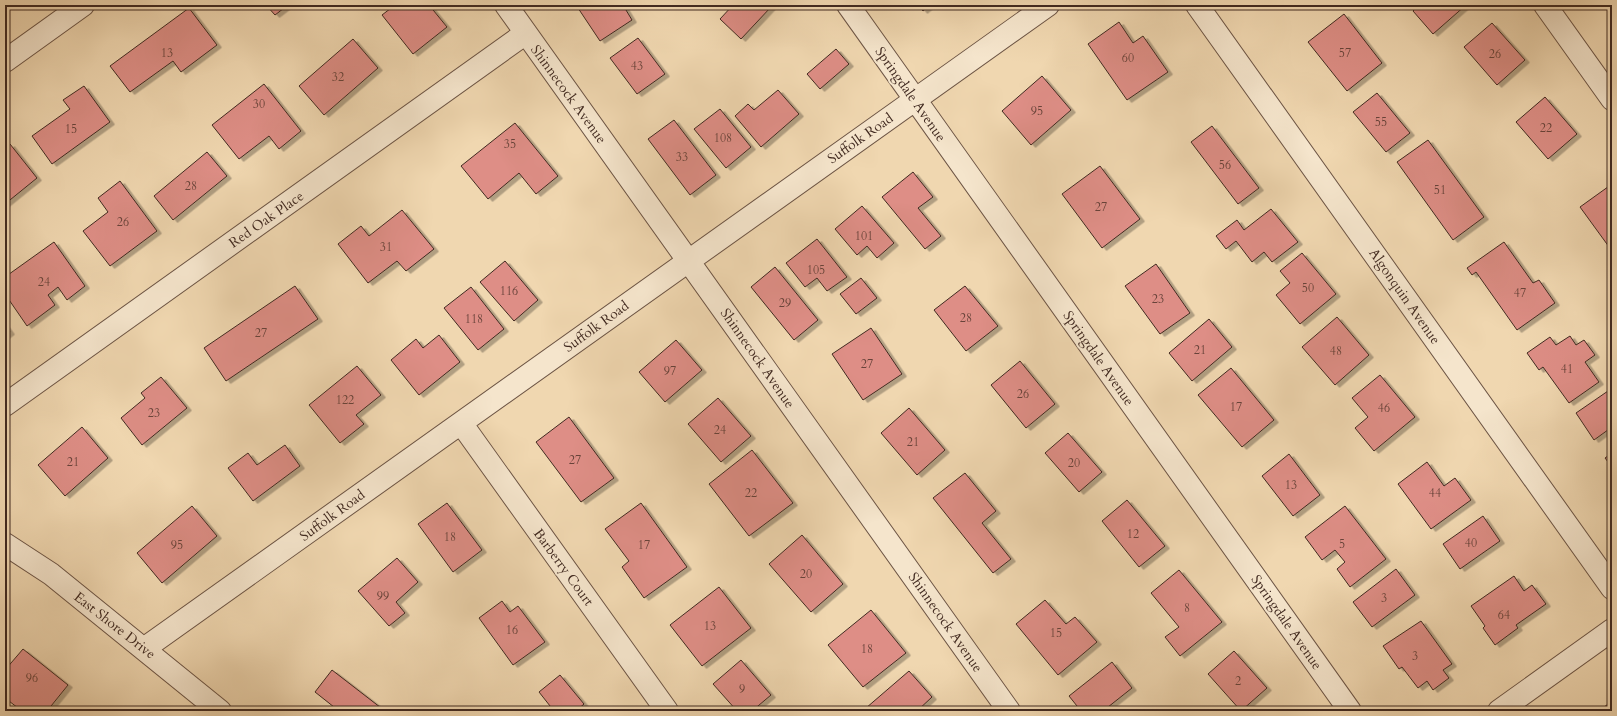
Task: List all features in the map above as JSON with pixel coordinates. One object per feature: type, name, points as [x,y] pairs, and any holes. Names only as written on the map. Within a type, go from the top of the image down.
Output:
[{"type":"street","points":[[5,61],[83,5]]},
{"type":"street","name":"Shinnecock Avenue","points":[[506,5],[1009,711]]},
{"type":"street","name":"Springdale Avenue","points":[[848,5],[1350,711]]},
{"type":"street","name":"Suffolk Road","points":[[145,648],[1048,5]]},
{"type":"street","name":"Algonquin Avenue","points":[[1197,5],[1612,588]]},
{"type":"street","points":[[1545,5],[1612,99]]},
{"type":"street","name":"Red Oak Place","points":[[5,405],[526,34]]},
{"type":"street","name":"Barberry Court","points":[[461,423],[667,711]]},
{"type":"street","name":"East Shore Drive","points":[[5,544],[51,574],[145,648],[220,711]]},
{"type":"street","points":[[1499,711],[1612,630]]},
{"type":"building","points":[[266,5],[288,5],[275,15]]},
{"type":"building","points":[[395,5],[429,5],[447,27],[413,54],[382,15]]},
{"type":"building","points":[[576,5],[623,5],[632,20],[600,41]]},
{"type":"building","points":[[733,5],[769,5],[771,7],[741,39],[720,19]]},
{"type":"building","points":[[918,5],[930,5],[923,11]]},
{"type":"building","points":[[1419,5],[1466,5],[1433,34],[1413,11]]},
{"type":"building","points":[[189,8],[217,45],[181,72],[173,61],[130,92],[110,66]]},
{"type":"building","points":[[1344,14],[1382,63],[1347,91],[1308,42]]},
{"type":"building","points":[[1119,22],[1133,43],[1143,36],[1168,72],[1127,100],[1088,44]]},
{"type":"building","points":[[1492,23],[1525,60],[1497,85],[1464,47]]},
{"type":"building","points":[[638,38],[665,74],[637,94],[610,58]]},
{"type":"building","points":[[353,39],[378,68],[324,115],[299,86]]},
{"type":"building","points":[[836,49],[849,64],[820,89],[807,74]]},
{"type":"building","points":[[1042,76],[1071,110],[1031,145],[1002,111]]},
{"type":"building","points":[[264,84],[301,131],[279,149],[269,136],[239,159],[212,125]]},
{"type":"building","points":[[84,86],[110,122],[52,164],[32,136],[70,109],[63,100]]},
{"type":"building","points":[[778,90],[799,114],[761,147],[735,116],[748,104],[754,110]]},
{"type":"building","points":[[1377,93],[1410,133],[1386,152],[1353,112]]},
{"type":"building","points":[[1545,97],[1577,134],[1548,159],[1516,122]]},
{"type":"building","points":[[720,109],[751,147],[726,168],[694,129]]},
{"type":"building","points":[[674,120],[716,175],[690,195],[648,139]]},
{"type":"building","points":[[515,123],[558,176],[536,194],[519,173],[488,199],[461,166]]},
{"type":"building","points":[[1212,126],[1259,188],[1238,204],[1191,142]]},
{"type":"building","points":[[1428,140],[1484,217],[1453,240],[1397,162]]},
{"type":"building","points":[[10,144],[37,178],[5,204],[5,149]]},
{"type":"building","points":[[207,152],[227,176],[173,220],[154,196]]},
{"type":"building","points":[[1100,166],[1140,219],[1102,248],[1062,194]]},
{"type":"building","points":[[913,172],[933,197],[918,208],[941,236],[925,249],[882,197]]},
{"type":"building","points":[[120,181],[157,231],[110,266],[83,231],[108,212],[98,198]]},
{"type":"building","points":[[1612,184],[1612,251],[1580,207]]},
{"type":"building","points":[[862,206],[894,243],[877,258],[867,246],[857,255],[835,229]]},
{"type":"building","points":[[1271,209],[1298,242],[1272,262],[1264,252],[1252,262],[1236,241],[1226,249],[1216,236],[1237,220],[1244,230]]},
{"type":"building","points":[[402,210],[434,249],[406,271],[397,261],[368,283],[338,244],[361,226],[369,236]]},
{"type":"building","points":[[817,239],[847,277],[827,291],[817,278],[805,287],[786,263]]},
{"type":"building","points":[[54,242],[85,286],[67,300],[58,287],[48,295],[55,305],[27,326],[5,294],[5,277]]},
{"type":"building","points":[[1504,242],[1533,283],[1539,280],[1555,303],[1517,330],[1476,272],[1472,275],[1467,268]]},
{"type":"building","points":[[1302,253],[1336,294],[1300,324],[1276,295],[1290,283],[1280,271]]},
{"type":"building","points":[[505,261],[538,300],[514,321],[480,282]]},
{"type":"building","points":[[1156,264],[1190,313],[1160,334],[1125,286]]},
{"type":"building","points":[[775,267],[818,320],[794,340],[751,287]]},
{"type":"building","points":[[861,278],[877,298],[856,314],[840,294]]},
{"type":"building","points":[[295,286],[318,319],[226,381],[204,348]]},
{"type":"building","points":[[965,286],[998,326],[966,351],[934,310]]},
{"type":"building","points":[[471,287],[504,329],[478,350],[444,308]]},
{"type":"building","points":[[1337,317],[1369,355],[1335,385],[1302,347]]},
{"type":"building","points":[[1209,319],[1232,347],[1192,381],[1169,353]]},
{"type":"building","points":[[5,325],[10,332],[5,336]]},
{"type":"building","points":[[871,328],[902,374],[863,400],[832,354]]},
{"type":"building","points":[[439,335],[460,362],[419,395],[391,360],[416,339],[423,348]]},
{"type":"building","points":[[1570,336],[1576,345],[1584,340],[1595,355],[1585,362],[1599,382],[1569,403],[1543,367],[1539,370],[1527,353],[1550,337],[1556,345]]},
{"type":"building","points":[[676,340],[702,370],[665,402],[639,372]]},
{"type":"building","points":[[1020,361],[1055,404],[1026,428],[991,385]]},
{"type":"building","points":[[357,366],[381,395],[356,415],[364,424],[340,443],[309,405]]},
{"type":"building","points":[[1231,368],[1274,420],[1242,447],[1198,395]]},
{"type":"building","points":[[1380,375],[1415,417],[1374,451],[1355,428],[1368,417],[1352,398]]},
{"type":"building","points":[[161,377],[187,408],[142,445],[121,418],[145,398],[141,393]]},
{"type":"building","points":[[1608,391],[1612,396],[1612,427],[1594,440],[1576,413]]},
{"type":"building","points":[[718,398],[751,436],[721,462],[688,424]]},
{"type":"building","points":[[909,408],[945,450],[917,475],[881,433]]},
{"type":"building","points":[[569,417],[614,478],[581,502],[536,442]]},
{"type":"building","points":[[82,427],[108,458],[65,496],[38,465]]},
{"type":"building","points":[[1068,433],[1102,472],[1079,492],[1045,453]]},
{"type":"building","points":[[285,445],[300,466],[253,501],[228,468],[248,453],[257,465]]},
{"type":"building","points":[[752,450],[793,503],[749,536],[709,484]]},
{"type":"building","points":[[1612,453],[1612,467],[1605,458]]},
{"type":"building","points":[[1289,454],[1320,495],[1293,516],[1262,476]]},
{"type":"building","points":[[1427,462],[1444,486],[1455,478],[1471,500],[1431,529],[1398,484]]},
{"type":"building","points":[[965,473],[996,511],[982,523],[1011,559],[993,573],[933,498]]},
{"type":"building","points":[[1127,500],[1165,546],[1139,567],[1102,521]]},
{"type":"building","points":[[447,503],[482,550],[453,572],[418,524]]},
{"type":"building","points":[[641,503],[687,567],[644,598],[622,567],[629,561],[605,529]]},
{"type":"building","points":[[192,506],[217,536],[162,583],[137,553]]},
{"type":"building","points":[[1345,506],[1386,559],[1350,587],[1337,569],[1345,562],[1335,550],[1322,560],[1305,537]]},
{"type":"building","points":[[1483,516],[1500,541],[1460,569],[1443,544]]},
{"type":"building","points":[[802,535],[843,584],[811,612],[769,564]]},
{"type":"building","points":[[397,558],[418,582],[396,602],[405,613],[389,626],[358,591]]},
{"type":"building","points":[[1396,569],[1415,595],[1372,627],[1353,602]]},
{"type":"building","points":[[1179,570],[1222,622],[1180,656],[1165,637],[1179,627],[1151,593]]},
{"type":"building","points":[[1514,576],[1524,591],[1532,585],[1546,604],[1516,625],[1518,628],[1495,645],[1483,628],[1485,626],[1471,606]]},
{"type":"building","points":[[719,587],[751,628],[702,666],[670,625]]},
{"type":"building","points":[[1045,600],[1066,624],[1075,617],[1097,642],[1058,675],[1016,624]]},
{"type":"building","points":[[502,601],[510,612],[518,606],[545,642],[513,665],[479,618]]},
{"type":"building","points":[[871,610],[906,653],[863,687],[828,645]]},
{"type":"building","points":[[1421,621],[1452,664],[1443,670],[1449,678],[1433,690],[1427,681],[1418,688],[1402,667],[1399,669],[1383,646]]},
{"type":"building","points":[[23,649],[68,685],[47,711],[22,711],[5,698],[5,670]]},
{"type":"building","points":[[1234,651],[1267,688],[1241,711],[1208,674]]},
{"type":"building","points":[[741,660],[771,695],[752,711],[737,711],[713,684]]},
{"type":"building","points":[[1112,662],[1132,688],[1103,711],[1081,711],[1069,696]]},
{"type":"building","points":[[332,670],[385,711],[339,711],[315,692]]},
{"type":"building","points":[[909,671],[932,697],[917,711],[868,711],[866,708]]},
{"type":"building","points":[[560,675],[584,704],[576,711],[554,711],[539,692]]},
{"type":"building","points":[[1612,701],[1612,711],[1599,711]]}]
